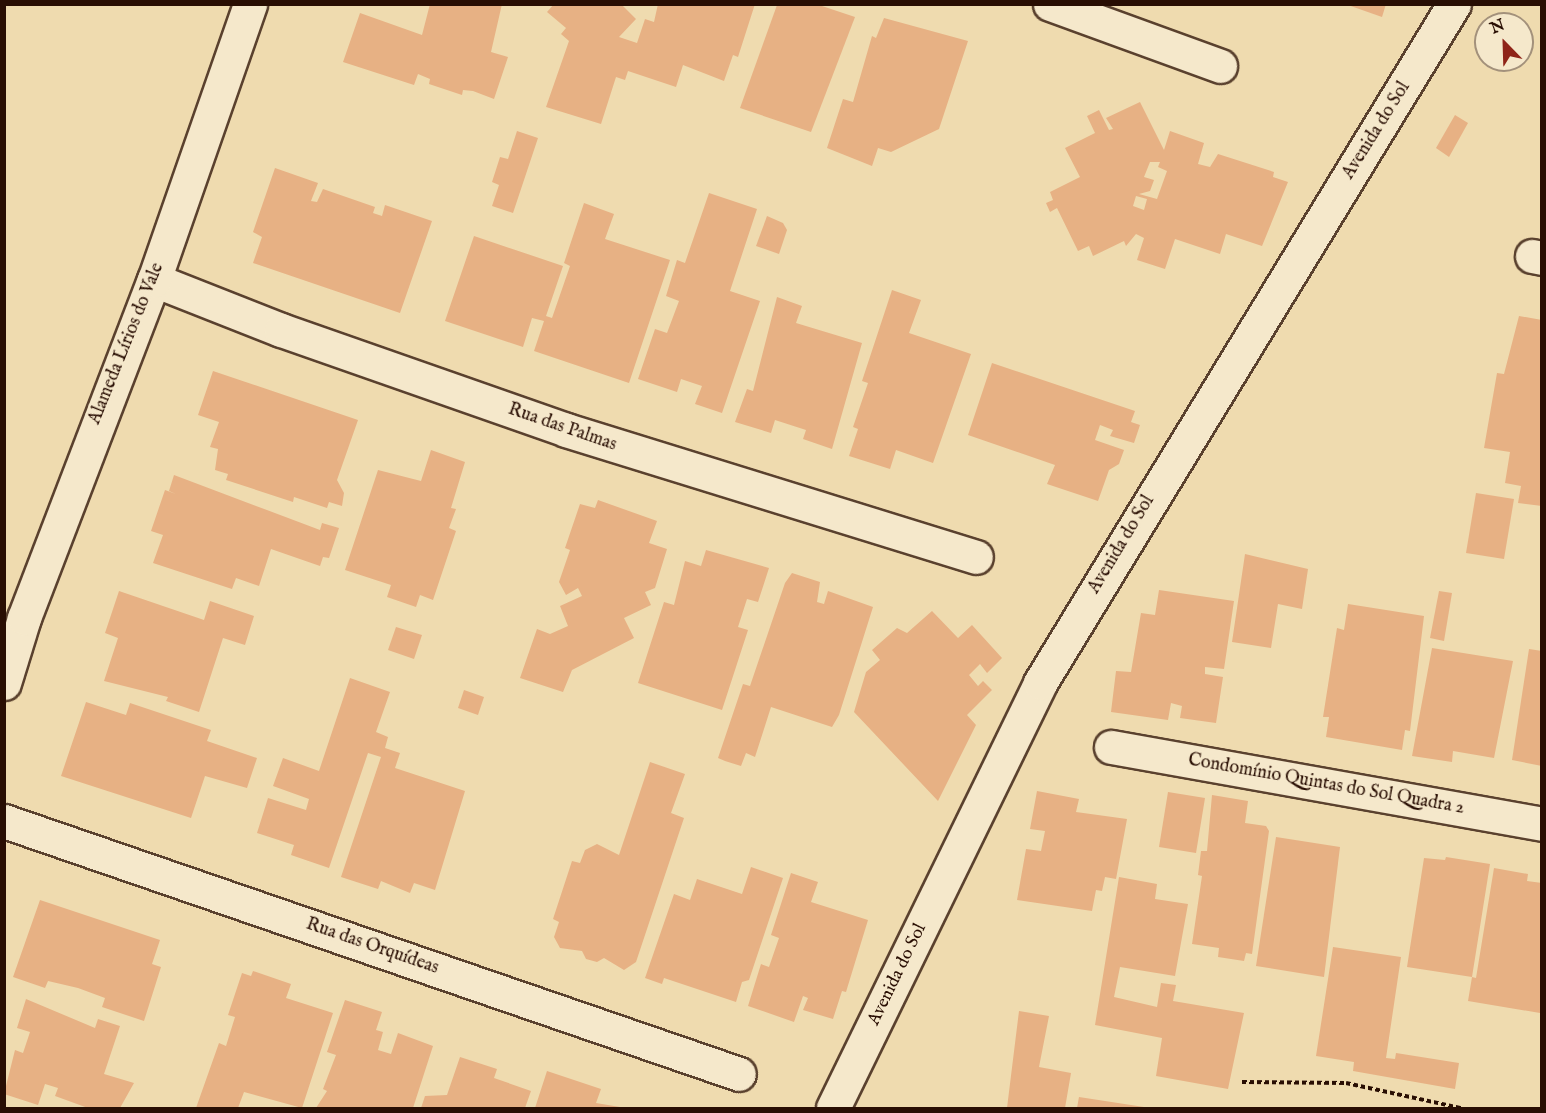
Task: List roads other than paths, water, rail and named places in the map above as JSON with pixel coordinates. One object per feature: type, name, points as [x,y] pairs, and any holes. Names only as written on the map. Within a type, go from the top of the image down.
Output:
[{"type":"street","name":"Alameda Lírios do Vale","points":[[4,683],[94,426],[154,279],[250,4]]},
{"type":"street","points":[[1050,4],[1220,66]]},
{"type":"street","name":"Avenida do Sol","points":[[833,1108],[1040,683],[1455,4]]},
{"type":"street","name":"Rua das Palmas","points":[[154,279],[281,330],[566,430],[976,558]]},
{"type":"street","name":"Condomínio Quintas do Sol Quadra 2","points":[[1111,747],[1542,824]]},
{"type":"street","name":"Rua das Orquídeas","points":[[4,821],[739,1074]]}]
